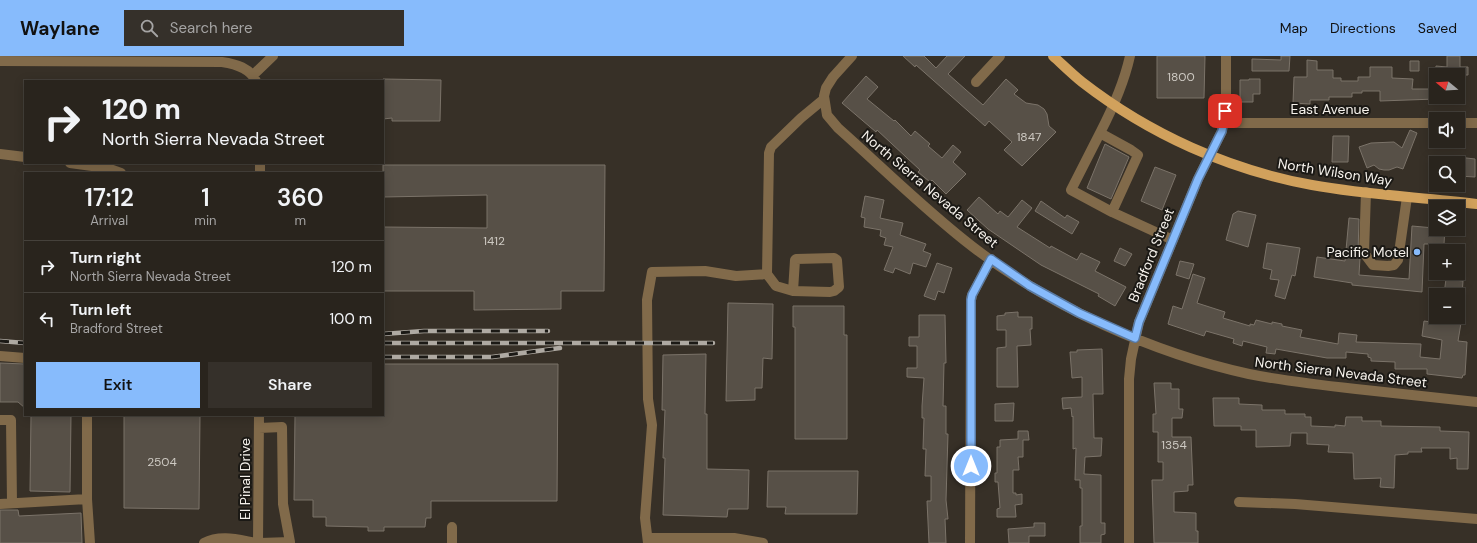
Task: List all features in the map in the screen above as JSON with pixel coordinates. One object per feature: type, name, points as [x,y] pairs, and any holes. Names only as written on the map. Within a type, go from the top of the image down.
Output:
[{"type":"main road","name":"North Wilson Way","points":[[1053,56],[1082,82],[1114,105],[1149,126],[1229,163],[1271,176],[1312,185],[1477,204]]},
{"type":"street","points":[[0,61],[222,62],[236,64],[254,78],[273,56]]},
{"type":"street","points":[[793,291],[796,258],[834,258],[838,263],[839,287],[834,291],[793,291],[776,286],[767,274],[769,153],[771,147],[801,118],[824,99],[826,88],[833,77],[852,56]]},
{"type":"street","points":[[976,82],[1000,56]]},
{"type":"street","points":[[1130,56],[1127,72],[1114,105],[1070,190],[1112,212],[1173,240]]},
{"type":"street","name":"Bradford Street","points":[[1129,543],[1129,379],[1135,338],[1139,322],[1198,179],[1222,131],[1226,98],[1226,56]]},
{"type":"street","name":"North Sierra Nevada Street","points":[[824,99],[827,115],[838,128],[936,217],[973,248],[1030,286],[1079,313],[1156,347],[1208,364],[1248,374],[1294,382],[1477,402]]},
{"type":"street","name":"East Avenue","points":[[1223,124],[1429,124]]},
{"type":"street","points":[[1465,124],[1477,124]]},
{"type":"street","points":[[1100,133],[1138,155],[1112,212]]},
{"type":"street","points":[[0,154],[24,157]]},
{"type":"street","points":[[77,164],[107,168],[118,172]]},
{"type":"street","points":[[1366,192],[1364,253],[1373,265],[1394,265],[1398,260],[1407,197]]},
{"type":"street","points":[[970,543],[971,300],[975,289],[991,259]]},
{"type":"street","points":[[762,543],[734,541],[648,541],[645,518],[652,425],[648,398],[647,300],[652,272],[705,271],[736,276],[767,274]]},
{"type":"street","points":[[0,356],[24,358]]},
{"type":"street","points":[[87,416],[87,499],[90,543]]},
{"type":"street","name":"El Pinal Drive","points":[[259,416],[259,543]]},
{"type":"street","points":[[0,420],[11,420],[12,503]]},
{"type":"street","points":[[204,543],[216,538],[259,543],[290,542],[283,504],[282,426],[259,428]]},
{"type":"street","points":[[0,504],[87,499]]},
{"type":"street","points":[[1240,502],[1295,504],[1477,519]]},
{"type":"street","points":[[452,527],[452,543]]},
{"type":"building","points":[[903,56],[924,56],[936,68],[947,56],[965,56],[948,74],[983,105],[1006,79],[1018,90],[1014,94],[1026,103],[1038,105],[1044,109],[1047,114],[1049,126],[1056,132],[1022,166],[1004,150],[1012,142],[989,121],[985,126],[916,65],[915,67]]},
{"type":"building","points":[[1157,56],[1205,56],[1204,98],[1157,98]]},
{"type":"building","points":[[1281,56],[1290,56],[1289,71],[1252,71],[1252,59],[1281,60]]},
{"type":"building","points":[[1447,56],[1460,56],[1460,67],[1468,67],[1468,75],[1465,75],[1465,68],[1436,68],[1436,66],[1447,67]]},
{"type":"building","points":[[1307,60],[1317,61],[1317,70],[1333,70],[1333,78],[1341,78],[1341,81],[1358,81],[1358,77],[1370,77],[1370,67],[1392,67],[1392,78],[1413,79],[1412,89],[1429,89],[1429,99],[1380,101],[1380,91],[1362,91],[1362,93],[1352,93],[1352,97],[1329,97],[1329,100],[1310,100],[1310,104],[1293,103],[1294,77],[1307,77]]},
{"type":"building","points":[[1410,61],[1419,61],[1419,71],[1410,71]]},
{"type":"building","points":[[866,76],[878,87],[867,99],[894,121],[895,120],[911,136],[915,131],[930,144],[928,146],[942,158],[953,145],[961,152],[953,162],[966,174],[946,194],[932,180],[930,182],[918,172],[920,170],[877,130],[876,132],[842,103]]},
{"type":"building","points":[[1260,79],[1260,94],[1253,94],[1253,102],[1240,102],[1240,80]]},
{"type":"building","points":[[383,80],[441,80],[440,121],[392,121],[392,118],[384,119]]},
{"type":"building","points":[[1410,130],[1417,133],[1403,169],[1397,167],[1384,170],[1379,169],[1374,165],[1367,168],[1359,147],[1371,143],[1394,142],[1402,148]]},
{"type":"building","points":[[1333,136],[1349,136],[1348,162],[1332,162]]},
{"type":"building","points":[[1105,144],[1129,157],[1111,199],[1087,188]]},
{"type":"building","points":[[1465,158],[1475,159],[1475,177],[1465,176]]},
{"type":"building","points":[[383,165],[605,165],[604,291],[561,291],[561,309],[474,310],[474,291],[384,291],[384,227],[487,228],[487,195],[384,197]]},
{"type":"building","points":[[1155,167],[1176,175],[1162,210],[1141,201]]},
{"type":"building","points":[[865,196],[884,200],[880,218],[903,223],[900,235],[926,244],[923,251],[931,254],[926,267],[913,263],[910,274],[895,268],[893,273],[884,270],[893,247],[884,245],[886,238],[880,236],[881,230],[864,227],[865,218],[861,217]]},
{"type":"building","points":[[979,197],[998,214],[1000,211],[1008,217],[1022,200],[1032,208],[1017,227],[1050,248],[1051,246],[1077,260],[1081,253],[1100,262],[1095,271],[1126,287],[1115,306],[1098,296],[1099,294],[1041,265],[988,229],[967,210]]},
{"type":"building","points":[[1041,201],[1065,218],[1067,215],[1079,222],[1072,234],[1035,211]]},
{"type":"building","points":[[1238,211],[1256,215],[1248,247],[1226,240],[1233,214]]},
{"type":"building","points":[[1349,218],[1359,219],[1359,275],[1409,279],[1412,226],[1429,228],[1429,236],[1445,236],[1444,244],[1424,244],[1422,292],[1352,285],[1352,283],[1314,277],[1317,257],[1345,261]]},
{"type":"building","points":[[1267,243],[1300,248],[1295,276],[1292,275],[1285,299],[1275,296],[1279,280],[1270,279],[1272,270],[1263,268]]},
{"type":"building","points":[[1120,248],[1132,254],[1125,266],[1114,261]]},
{"type":"building","points":[[1180,261],[1194,264],[1189,279],[1176,275]]},
{"type":"building","points":[[937,263],[952,268],[944,293],[938,291],[935,300],[924,296]]},
{"type":"building","points":[[1193,274],[1205,278],[1197,303],[1225,312],[1223,318],[1250,326],[1250,324],[1254,325],[1256,320],[1272,324],[1272,322],[1282,324],[1282,326],[1302,330],[1300,337],[1338,344],[1339,333],[1357,335],[1356,342],[1421,344],[1420,357],[1440,359],[1442,340],[1422,336],[1424,321],[1429,322],[1429,324],[1461,324],[1458,341],[1467,342],[1465,375],[1463,375],[1462,378],[1427,374],[1427,369],[1395,369],[1395,362],[1371,361],[1368,354],[1346,352],[1346,358],[1327,358],[1276,349],[1275,354],[1266,353],[1267,347],[1243,341],[1242,346],[1233,343],[1234,339],[1206,331],[1204,336],[1168,324],[1173,306],[1182,309]]},
{"type":"building","points":[[1446,280],[1463,281],[1462,288],[1445,288]]},
{"type":"building","points":[[728,303],[773,304],[772,359],[763,358],[762,388],[755,388],[755,400],[726,401]]},
{"type":"building","points":[[793,306],[844,306],[844,335],[847,335],[847,439],[795,439],[795,327],[793,327]]},
{"type":"building","points":[[1018,312],[1018,317],[1032,317],[1032,329],[1030,329],[1031,345],[1017,346],[1018,387],[997,387],[997,348],[1006,347],[1006,330],[997,330],[997,316],[1005,315],[1005,313]]},
{"type":"building","points":[[919,315],[945,315],[946,363],[944,363],[943,406],[946,406],[946,434],[948,434],[946,500],[948,519],[945,519],[946,543],[929,543],[927,501],[931,501],[931,476],[925,476],[926,449],[923,449],[924,418],[922,418],[922,406],[924,378],[907,377],[907,368],[917,368],[917,346],[909,346],[909,337],[919,337]]},
{"type":"building","points":[[1102,349],[1103,394],[1093,394],[1094,438],[1102,438],[1101,456],[1085,457],[1084,474],[1101,475],[1101,523],[1105,523],[1105,534],[1101,535],[1101,543],[1080,543],[1080,526],[1082,526],[1082,488],[1080,488],[1080,480],[1075,480],[1076,448],[1073,449],[1073,416],[1072,417],[1071,408],[1063,409],[1062,398],[1082,397],[1082,377],[1072,378],[1070,352],[1077,352],[1077,350]]},
{"type":"building","points":[[706,354],[705,414],[707,414],[707,469],[749,470],[748,509],[728,509],[727,517],[663,515],[665,410],[662,410],[663,355]]},
{"type":"building","points":[[0,363],[24,364],[24,407],[18,402],[0,402]]},
{"type":"building","points":[[384,364],[558,364],[557,501],[431,501],[431,518],[426,518],[425,527],[384,527],[384,531],[368,531],[368,527],[326,526],[326,517],[313,517],[313,500],[294,500],[295,416],[384,416]]},
{"type":"building","points":[[1154,383],[1171,383],[1171,389],[1179,389],[1179,409],[1183,409],[1182,418],[1172,418],[1172,437],[1191,437],[1193,485],[1188,485],[1188,491],[1174,492],[1174,512],[1196,513],[1198,543],[1154,543],[1152,480],[1163,480],[1163,462],[1158,462],[1158,432],[1153,432],[1153,414],[1156,414]]},
{"type":"building","points":[[1213,398],[1239,398],[1239,404],[1262,405],[1262,410],[1285,410],[1285,414],[1305,414],[1305,417],[1311,417],[1311,426],[1345,426],[1346,417],[1362,417],[1362,421],[1381,421],[1381,426],[1440,427],[1440,431],[1469,432],[1468,469],[1457,469],[1457,458],[1450,459],[1450,448],[1421,448],[1422,452],[1408,452],[1408,454],[1395,455],[1394,488],[1380,487],[1381,478],[1354,479],[1353,453],[1328,452],[1329,445],[1307,444],[1307,433],[1291,433],[1290,446],[1256,447],[1256,430],[1241,430],[1241,426],[1214,426]]},
{"type":"building","points":[[1014,403],[1013,421],[995,421],[995,404]]},
{"type":"building","points":[[31,416],[71,416],[70,492],[30,491]]},
{"type":"building","points":[[124,416],[200,416],[199,509],[124,508]]},
{"type":"building","points":[[1018,431],[1028,431],[1029,440],[1023,440],[1023,457],[1018,457],[1019,470],[1013,470],[1013,493],[1016,493],[1016,495],[1022,494],[1022,504],[1015,505],[1016,517],[997,517],[997,509],[1000,508],[998,482],[995,482],[995,473],[997,473],[997,447],[1000,447],[1000,440],[1018,439]]},
{"type":"building","points":[[768,471],[858,471],[857,514],[785,514],[786,507],[767,507]]},
{"type":"building","points":[[0,510],[18,510],[19,516],[81,513],[82,543],[0,543]]},
{"type":"building","points":[[1034,523],[1045,523],[1045,536],[1029,536],[1029,543],[1009,543],[1008,529],[1034,527]]},
{"type":"railway","points":[[384,334],[424,331],[548,331]]},
{"type":"railway","points":[[0,341],[24,343]]},
{"type":"railway","points":[[384,343],[713,343]]},
{"type":"railway","points":[[384,357],[492,357],[560,348]]},
{"type":"place","name":"Pacific Motel","points":[[1417,252]]},
{"type":"route","points":[[971,466],[971,300],[972,295],[991,259],[1030,286],[1079,313],[1135,338],[1139,322],[1198,179],[1222,131],[1225,111]]}]
